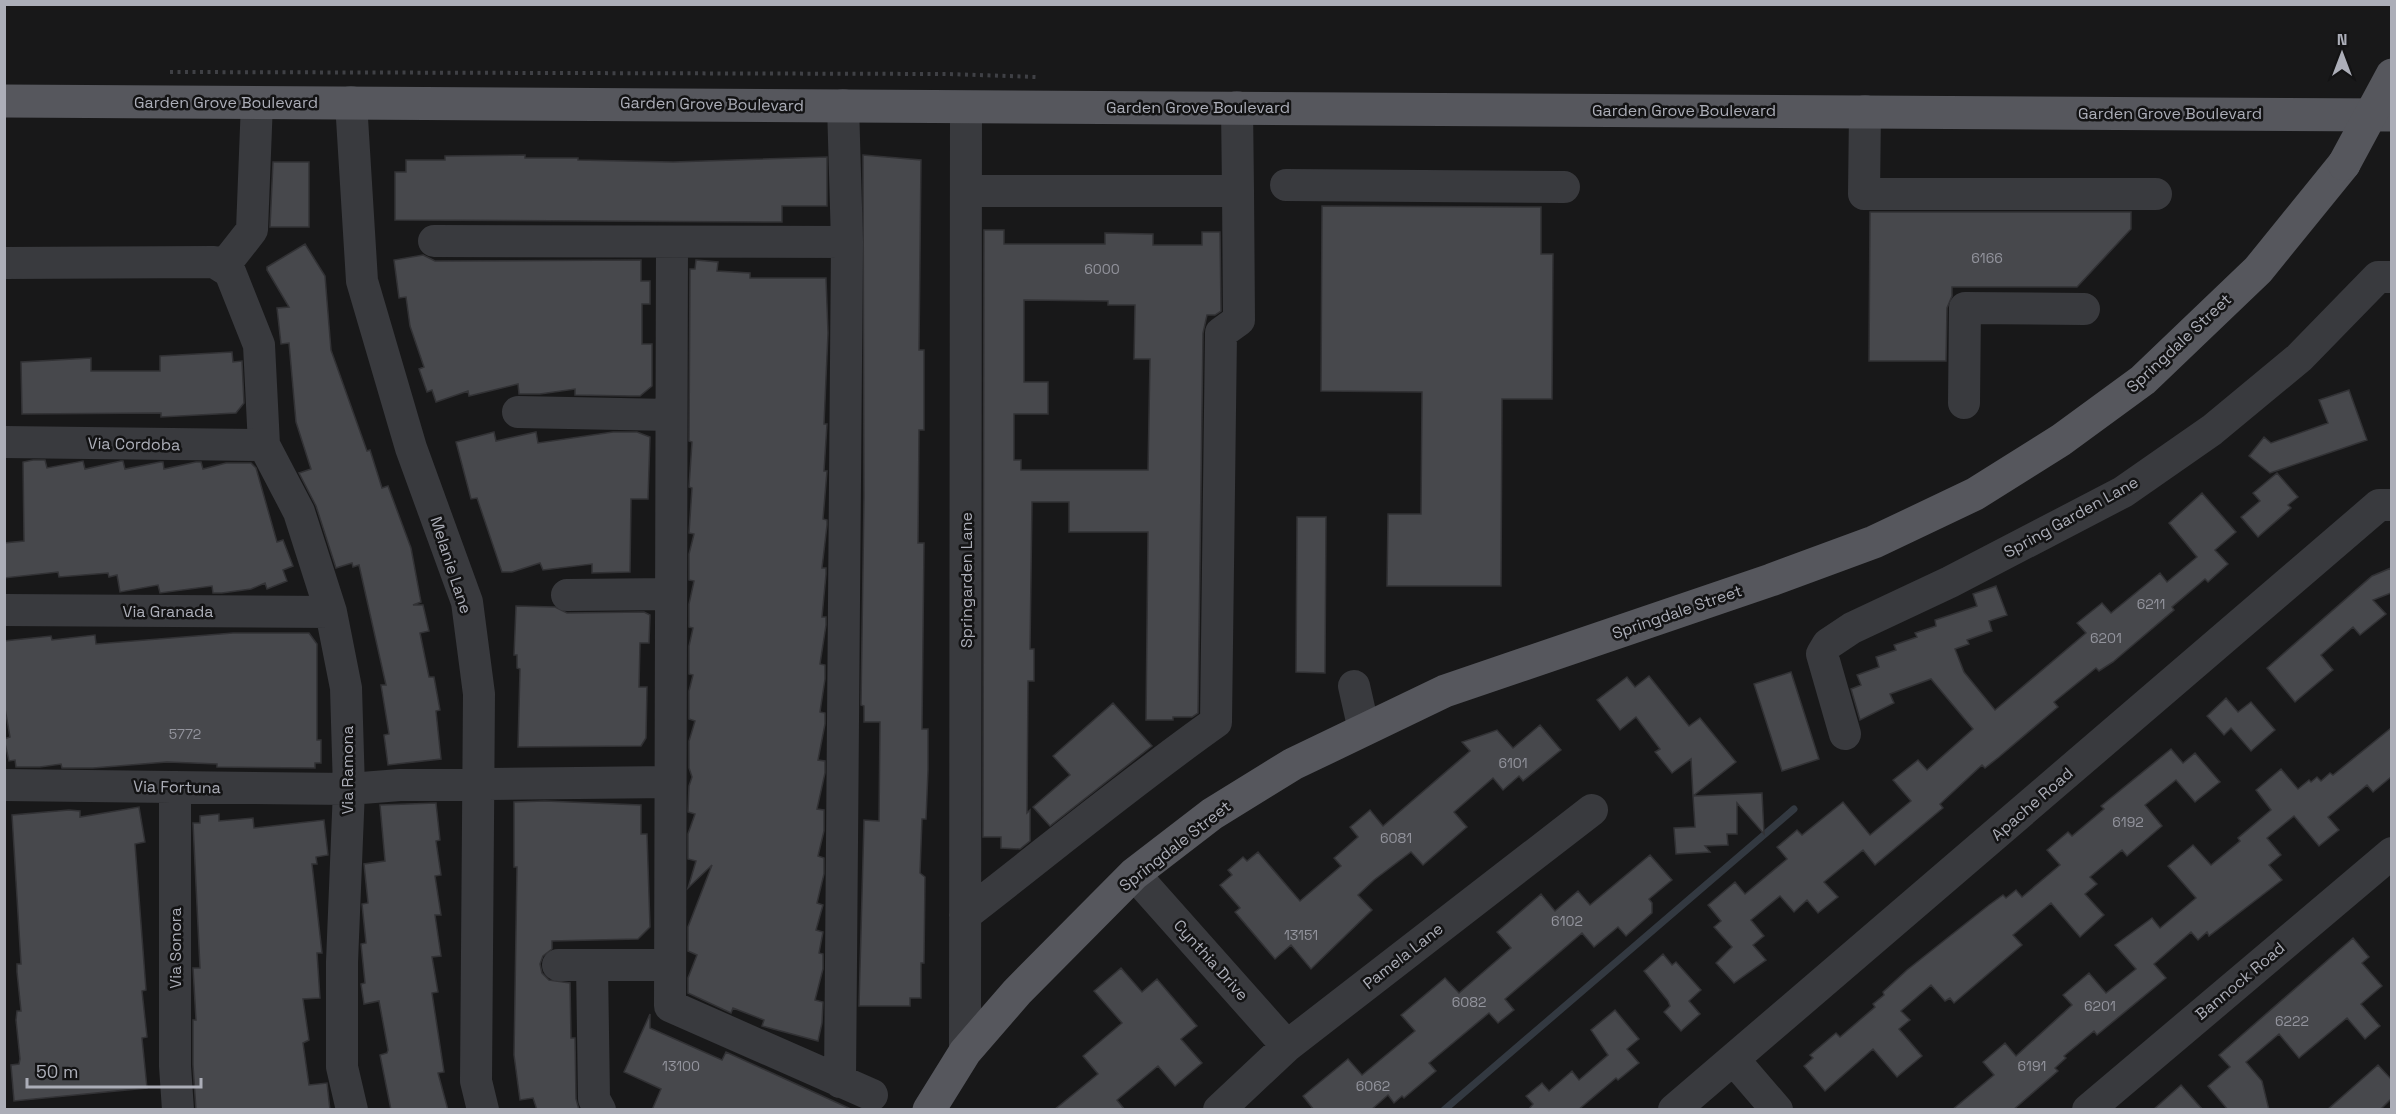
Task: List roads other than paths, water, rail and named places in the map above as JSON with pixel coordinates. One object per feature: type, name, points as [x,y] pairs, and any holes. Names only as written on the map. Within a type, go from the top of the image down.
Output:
[{"type":"main road","name":"Springdale Street","points":[[929,1110],[965,1052],[1017,992],[1134,874],[1212,814],[1293,764],[1445,691],[1771,580],[1874,542],[1975,494],[2061,440],[2143,380],[2258,270],[2344,164],[2391,75]]},
{"type":"main road","name":"Garden Grove Boulevard","points":[[4,101],[2391,115]]},
{"type":"street","points":[[223,267],[252,230],[257,102]]},
{"type":"street","name":"Melanie Lane","points":[[351,102],[362,281],[411,448],[466,602],[479,694],[477,1082],[483,1110]]},
{"type":"street","points":[[840,1082],[847,242],[843,105]]},
{"type":"street","name":"Springarden Lane","points":[[965,1052],[966,107]]},
{"type":"street","points":[[965,915],[1136,779],[1216,722],[1221,333],[1239,320],[1237,107]]},
{"type":"street","points":[[1865,111],[1850,194],[2156,194]]},
{"type":"street","points":[[1286,185],[1564,187]]},
{"type":"street","points":[[966,191],[1238,191]]},
{"type":"street","points":[[434,241],[847,242]]},
{"type":"street","points":[[672,242],[670,1006],[872,1095]]},
{"type":"street","points":[[4,263],[214,262],[231,272],[259,345],[264,445]]},
{"type":"street","name":"Spring Garden Lane","points":[[1845,734],[1821,654],[1828,644],[1852,628],[1950,582],[2123,492],[2212,430],[2299,358],[2378,277],[2391,277]]},
{"type":"street","points":[[1964,403],[1965,308],[2084,309]]},
{"type":"street","points":[[518,412],[671,415]]},
{"type":"street","name":"Via Cordoba","points":[[4,442],[264,445]]},
{"type":"street","name":"Via Ramona","points":[[264,445],[298,512],[331,612],[346,688],[349,789],[342,962],[342,1067],[352,1110]]},
{"type":"street","name":"Apache Road","points":[[1674,1110],[2379,505],[2391,505]]},
{"type":"street","points":[[567,595],[671,594]]},
{"type":"street","name":"Via Granada","points":[[4,610],[331,612]]},
{"type":"street","points":[[1354,686],[1364,730]]},
{"type":"street","name":"Via Fortuna","points":[[4,785],[349,789],[400,785],[670,782]]},
{"type":"street","name":"Via Sonora","points":[[175,786],[175,1066],[178,1110]]},
{"type":"street","name":"Pamela Lane","points":[[1219,1110],[1287,1046],[1592,810]]},
{"type":"street","name":"Bannock Road","points":[[2088,1110],[2391,853]]},
{"type":"street","name":"Cynthia Drive","points":[[1134,874],[1287,1046]]},
{"type":"street","points":[[558,965],[670,965]]},
{"type":"street","points":[[592,965],[594,1099],[600,1110]]},
{"type":"street","points":[[1734,1060],[1777,1110]]},
{"type":"waterway","points":[[1444,1110],[1794,809]]}]
